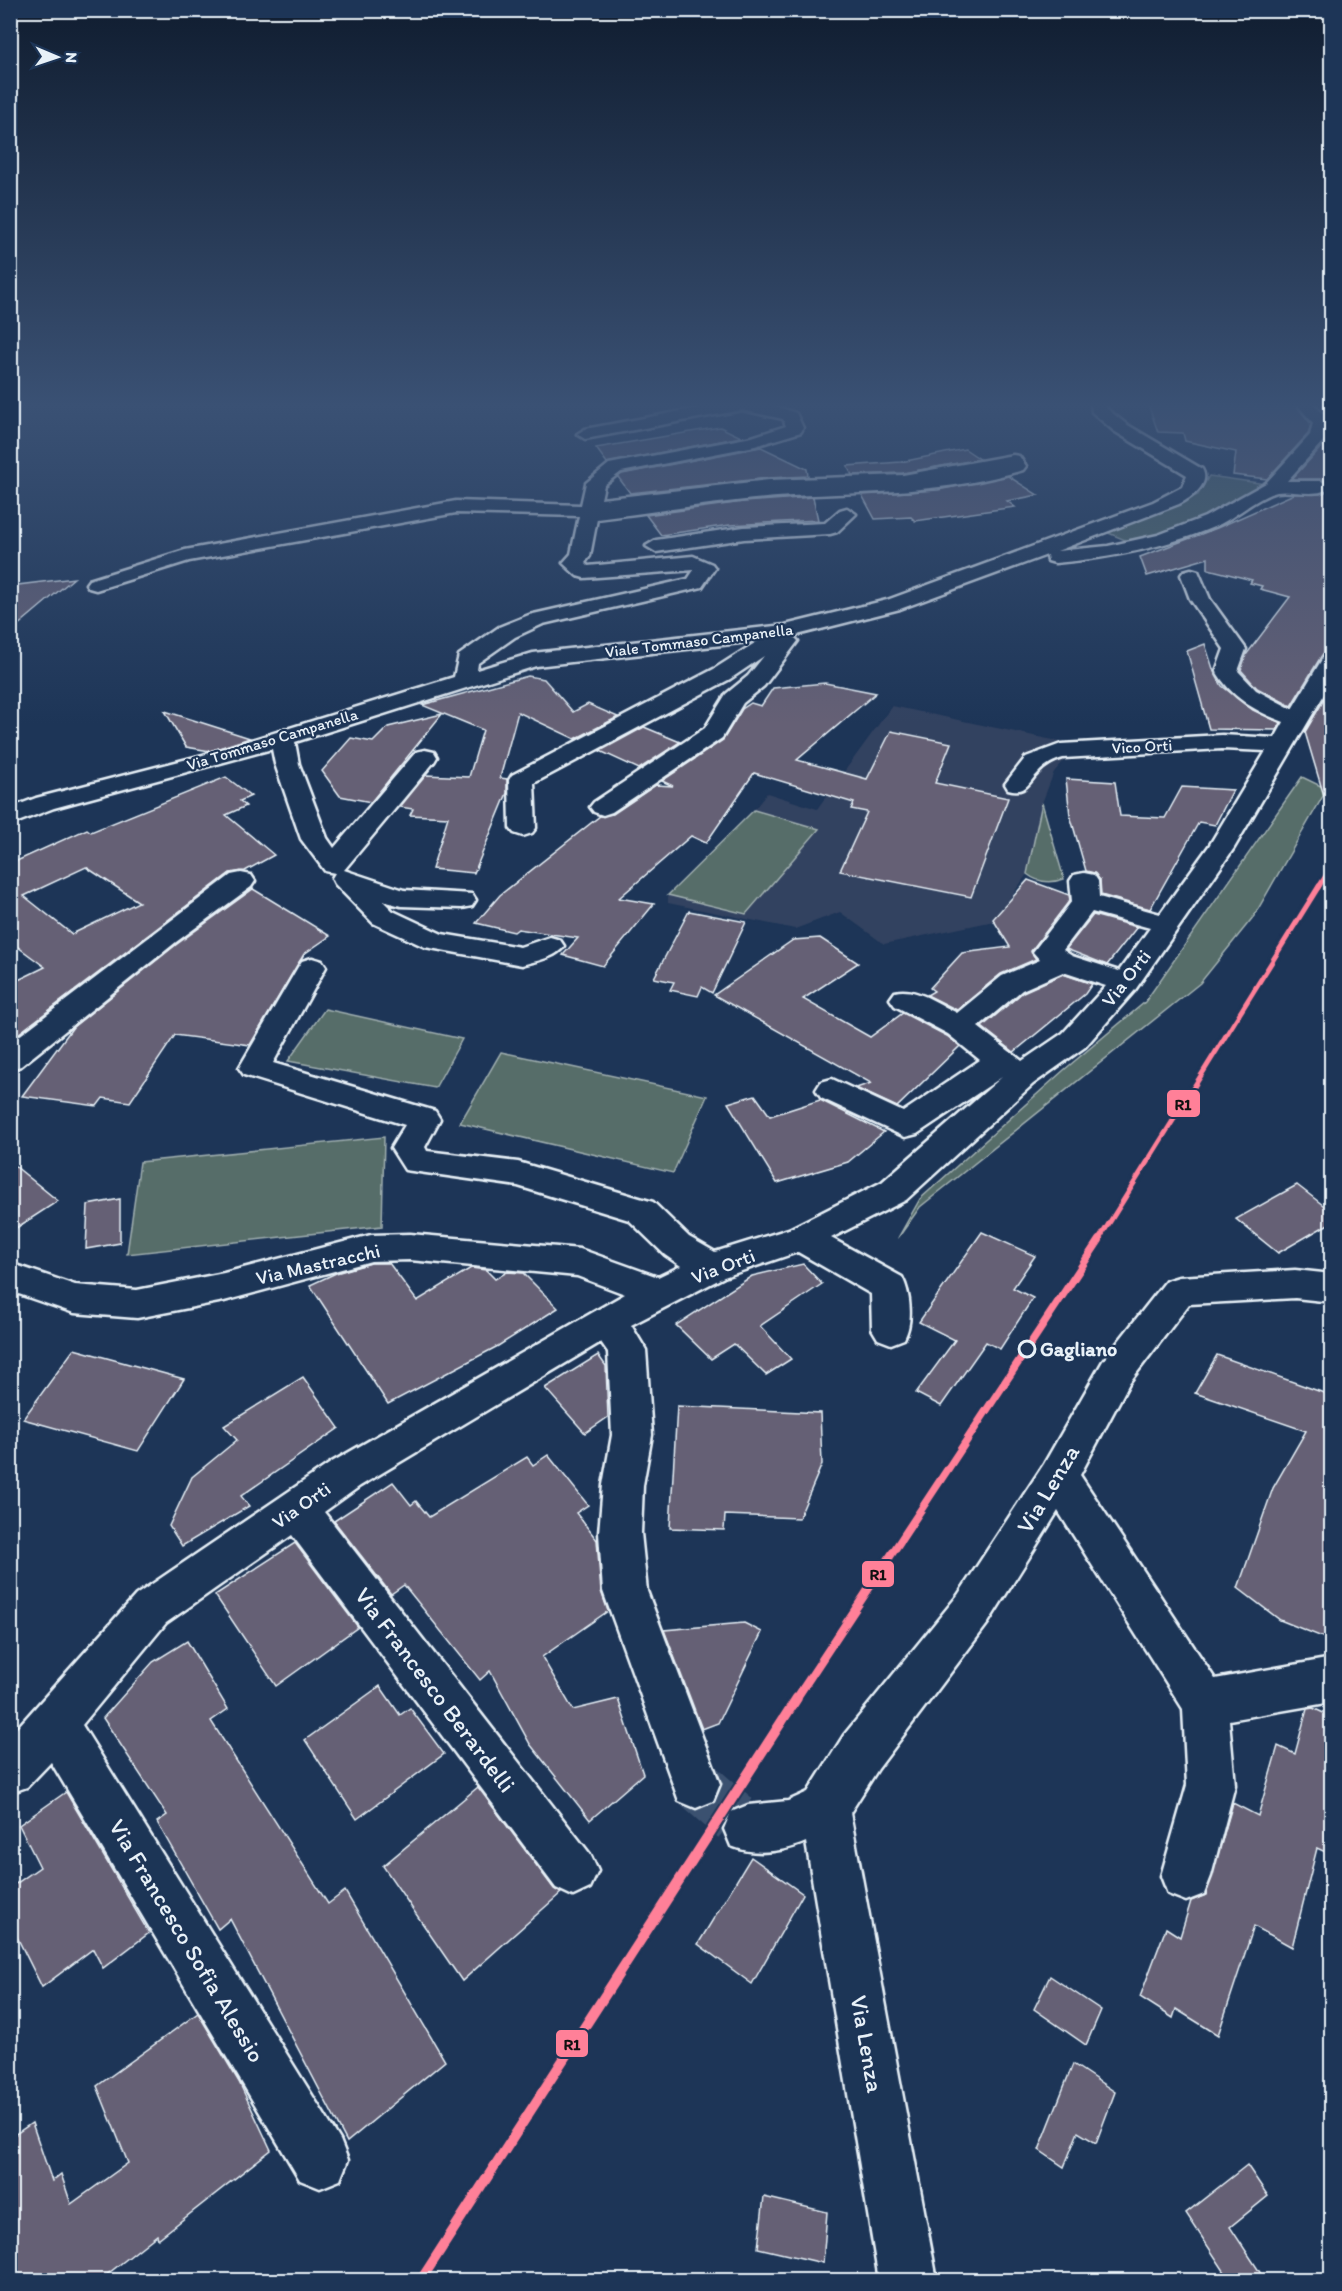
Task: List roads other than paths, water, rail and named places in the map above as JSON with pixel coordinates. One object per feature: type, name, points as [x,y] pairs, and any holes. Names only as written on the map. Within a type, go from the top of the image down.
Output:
[{"type":"street","points":[[96,584],[185,556],[440,510]]},
{"type":"street","points":[[553,510],[599,510]]},
{"type":"street","points":[[589,511],[597,510]]},
{"type":"street","points":[[1023,556],[1149,510]]},
{"type":"street","name":"Viale Tommaso Campanella","points":[[533,660],[792,630],[893,605],[1023,556],[1053,557],[1108,552],[1164,539],[1212,521],[1232,510]]},
{"type":"street","points":[[465,680],[467,660],[507,632],[536,619],[695,584],[705,568],[693,562],[677,561],[621,570],[584,572],[573,563],[580,556],[589,511]]},
{"type":"street","points":[[580,556],[744,533],[830,528],[847,514]]},
{"type":"street","points":[[1191,575],[1200,599],[1235,650],[1227,671],[1232,682],[1271,710],[1296,718]]},
{"type":"street","points":[[603,807],[714,733],[734,699],[756,681],[792,630]]},
{"type":"street","points":[[523,828],[522,780],[716,677],[792,630]]},
{"type":"street","name":"Via Tommaso Campanella","points":[[10,817],[45,803],[212,760],[282,736],[533,660]]},
{"type":"street","name":"Via Orti","points":[[10,1770],[54,1723],[151,1609],[346,1474],[607,1320],[711,1267],[801,1238],[894,1191],[1011,1069],[1074,1040],[1125,983],[1221,848],[1270,768],[1296,718],[1332,661]]},
{"type":"street","points":[[282,736],[287,764],[315,839],[339,872],[383,917],[435,940],[522,956],[550,946]]},
{"type":"street","name":"Vico Orti","points":[[1017,784],[1029,764],[1040,757],[1061,751],[1222,742],[1281,745]]},
{"type":"street","points":[[339,872],[425,757]]},
{"type":"street","points":[[339,872],[401,898],[462,900]]},
{"type":"street","points":[[10,1059],[166,936],[241,881]]},
{"type":"street","points":[[1125,983],[1062,962],[1047,952],[1085,892],[1167,924]]},
{"type":"street","points":[[959,1027],[1012,983],[1062,962]]},
{"type":"street","points":[[312,967],[255,1068],[424,1119],[408,1148],[417,1162],[518,1174],[640,1211],[677,1246],[711,1267]]},
{"type":"street","points":[[832,1090],[905,1126],[1011,1069],[959,1027],[905,999]]},
{"type":"street","points":[[801,1238],[888,1287],[891,1329]]},
{"type":"street","name":"Via Mastracchi","points":[[10,1277],[74,1299],[137,1304],[224,1287],[371,1248],[410,1246],[580,1263],[661,1293]]},
{"type":"street","name":"Via Lenza","points":[[908,2280],[825,1809],[861,1752],[973,1609],[1058,1476],[1116,1372],[1179,1291],[1295,1284],[1332,1288]]},
{"type":"street","points":[[607,1320],[627,1350],[632,1436],[623,1485],[620,1533],[625,1592],[696,1784]]},
{"type":"street","points":[[1058,1476],[1205,1703],[1211,1785],[1186,1876]]},
{"type":"street","name":"Via Francesco Berardelli","points":[[296,1508],[573,1871]]},
{"type":"street","points":[[1205,1703],[1269,1689],[1332,1680]]},
{"type":"street","name":"Via Francesco Sofia Alessio","points":[[54,1723],[320,2160]]},
{"type":"street","points":[[748,1829],[790,1825],[825,1809]]},
{"type":"tunnel","points":[[696,1784],[748,1829]]},
{"type":"place","name":"Gagliano","points":[[1027,1349]]}]
